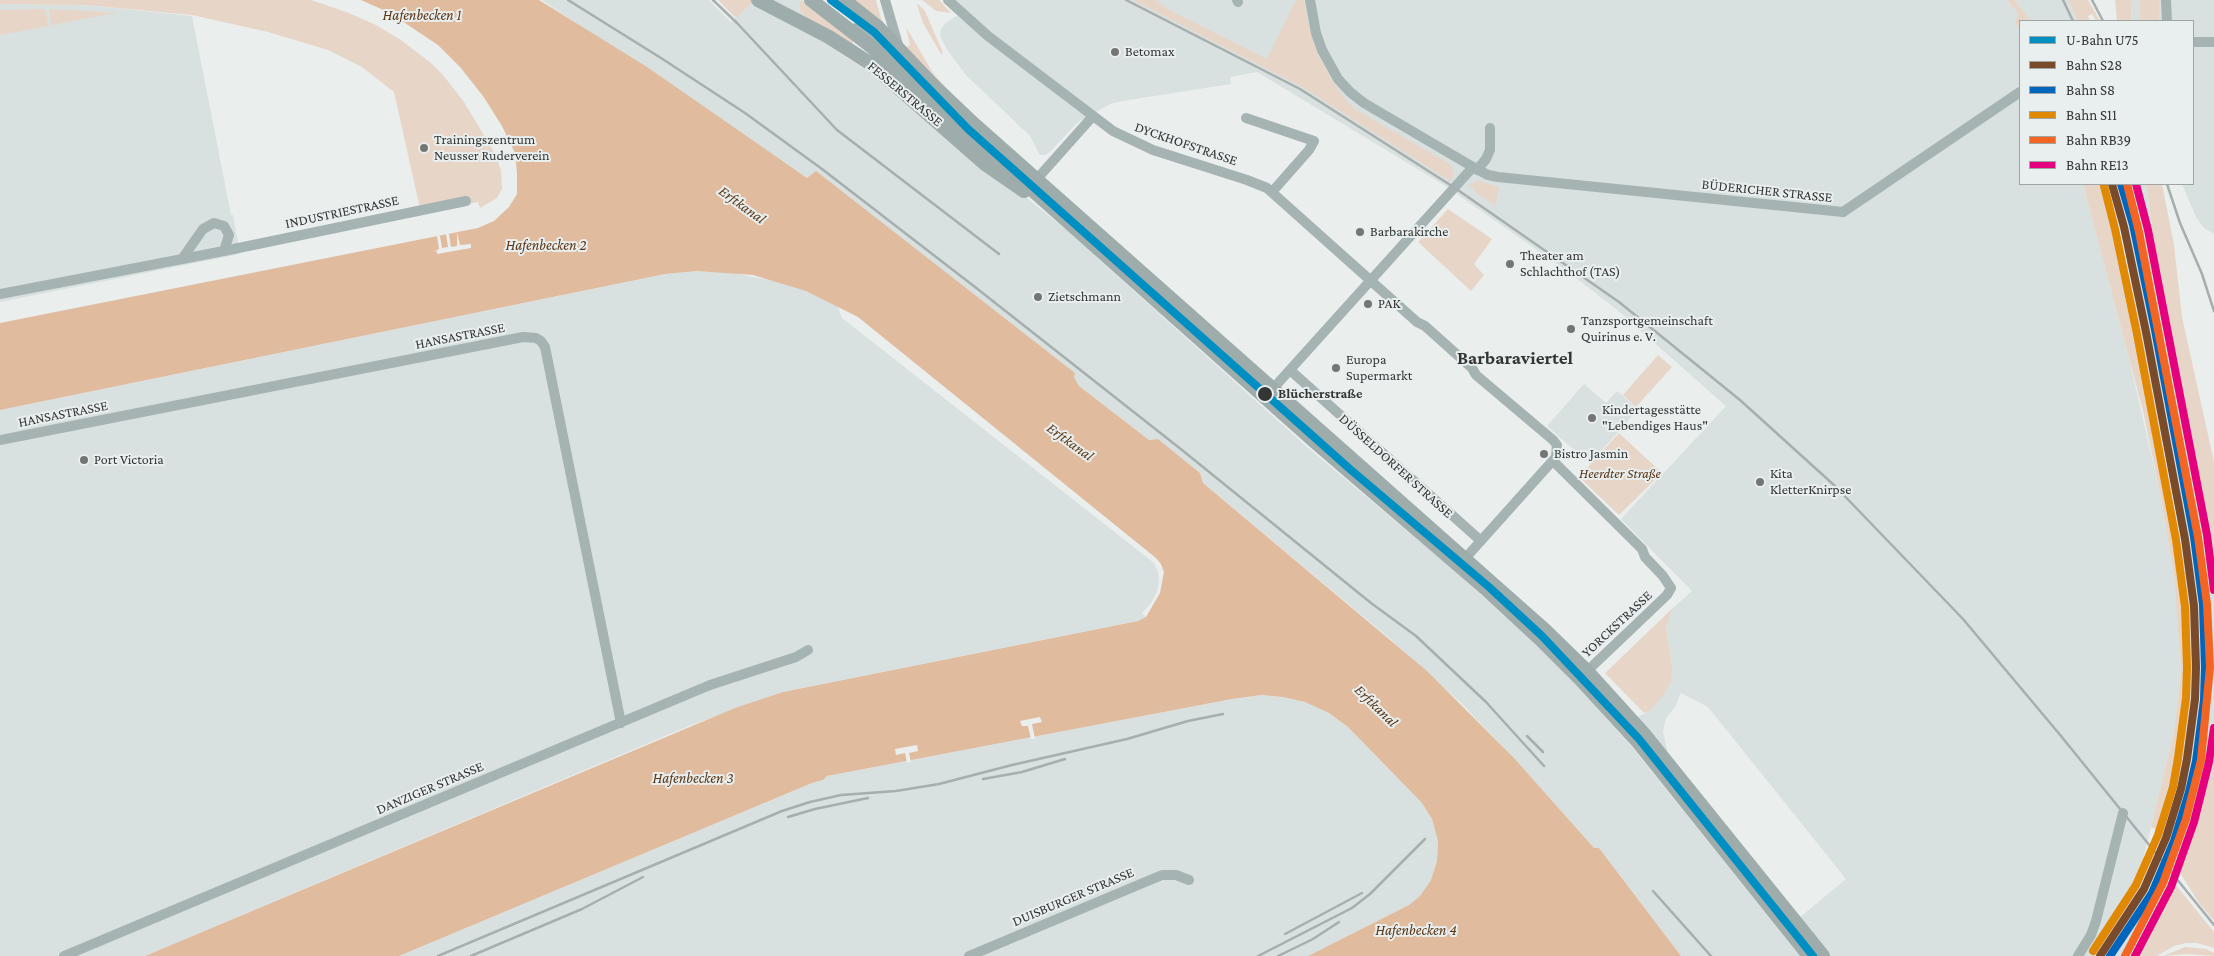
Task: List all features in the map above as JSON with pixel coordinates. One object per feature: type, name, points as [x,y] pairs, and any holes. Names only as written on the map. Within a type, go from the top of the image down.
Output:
[{"type":"main road","name":"FESSERSTRASSE","points":[[758,0],[851,50],[877,69],[1001,176],[1044,200]]},
{"type":"main road","points":[[812,0],[831,13],[913,83],[1044,200],[1462,562],[1539,638],[1583,675],[1665,759],[1823,956]]},
{"type":"main road","points":[[844,0],[878,27],[954,106],[1269,394]]},
{"type":"main road","points":[[1583,675],[1809,956]]},
{"type":"street","points":[[884,0],[903,62],[913,83]]},
{"type":"street","name":"DYCKHOFSTRASSE","points":[[948,0],[988,36],[1093,116],[1131,141],[1153,150],[1247,180],[1272,192],[1371,280]]},
{"type":"street","name":"BÜDERICHER STRASSE","points":[[1310,0],[1322,50],[1338,79],[1350,92],[1364,103],[1475,169],[1488,175],[1505,178],[1843,212],[2019,93]]},
{"type":"street","points":[[2166,0],[2167,20]]},
{"type":"street","points":[[831,13],[878,41],[898,47]]},
{"type":"street","points":[[2194,42],[2214,42]]},
{"type":"street","points":[[1036,180],[1093,116]]},
{"type":"street","points":[[1246,118],[1276,130],[1314,141],[1310,150],[1272,192]]},
{"type":"street","points":[[1269,394],[1371,280],[1486,159],[1490,150],[1490,128]]},
{"type":"street","name":"INDUSTRIESTRASSE","points":[[0,294],[224,251],[466,201]]},
{"type":"street","points":[[182,259],[203,229],[214,223],[224,226],[229,235],[224,251]]},
{"type":"street","points":[[1371,280],[1557,445],[1557,454],[1553,461],[1462,562]]},
{"type":"street","name":"HANSASTRASSE","points":[[0,440],[523,337],[538,338],[545,349],[620,723]]},
{"type":"street","name":"DÜSSELDORFER STRASSE","points":[[1290,370],[1481,541]]},
{"type":"street","name":"YORCKSTRASSE","points":[[1553,461],[1642,550],[1645,557],[1663,576],[1671,588],[1667,595],[1583,675]]},
{"type":"street","name":"DANZIGER STRASSE","points":[[64,956],[710,685],[796,657],[808,650]]},
{"type":"street","points":[[2078,956],[2091,935],[2096,921],[2123,813]]},
{"type":"street","name":"DUISBURGER STRASSE","points":[[969,956],[1162,875],[1170,874],[1189,880]]},
{"type":"shaded area","points":[[542,0],[709,0],[731,22],[755,0],[802,0],[799,3],[800,10],[809,22],[841,54],[877,77],[1095,253],[1094,255],[1307,447],[1451,568],[1533,642],[1577,686],[1632,747],[1800,956],[1681,956],[1599,848],[1594,848],[1514,758],[1461,703],[1388,637],[1203,483],[1200,473],[1158,439],[1149,440],[1079,386],[1074,377],[1075,373],[816,172],[807,178]]},
{"type":"shaded area","points":[[954,0],[2007,0],[2018,14],[2015,22],[2019,29],[2019,185],[2083,185],[2127,350],[2159,488],[2174,576],[2181,671],[2174,732],[2145,852],[2123,901],[2091,956],[1831,956],[1799,918],[1846,879],[1708,707],[1681,693],[1675,707],[1666,718],[1663,731],[1668,755],[1637,717],[1650,711],[1672,666],[1666,628],[1673,608],[1692,591],[1621,519],[1726,406],[1616,309],[1563,268],[1444,185],[1257,72],[1230,77],[1231,84],[1110,104],[1078,122],[1050,152],[1040,155],[1030,136],[966,75],[948,51],[940,36],[941,29],[947,22],[965,11]]},
{"type":"shaded area","points":[[2015,0],[2068,0],[2078,20],[2030,20]]},
{"type":"shaded area","points":[[2132,0],[2140,0],[2139,20],[2131,20]]},
{"type":"shaded area","points":[[2159,0],[2214,0],[2214,234],[2204,228],[2196,217],[2182,185],[2194,185],[2194,20],[2159,20]]},
{"type":"shaded area","points":[[0,4],[85,5],[192,16],[240,254],[0,302]]},
{"type":"shaded area","points":[[2108,185],[2146,185],[2158,271],[2214,583],[2214,734],[2203,796],[2185,858],[2170,896],[2138,956],[2095,956],[2126,913],[2154,858],[2178,784],[2192,687],[2193,632],[2186,572],[2171,482],[2122,238]]},
{"type":"shaded area","points":[[697,271],[726,272],[775,281],[807,291],[837,305],[842,318],[1154,563],[1159,580],[1157,592],[1151,603],[1142,613],[1146,617],[1138,621],[783,692],[691,725],[145,956],[0,956],[0,410],[665,274]]},
{"type":"shaded area","name":"Kindertagesstätte \"Lebendiges Haus\"","points":[[1584,384],[1606,403],[1617,391],[1638,409],[1590,464],[1547,426]]},
{"type":"shaded area","points":[[1261,695],[1305,702],[1329,713],[1348,727],[1422,803],[1432,819],[1438,841],[1437,861],[1431,880],[1420,896],[1409,905],[1308,956],[399,956],[823,780],[827,776]]},
{"type":"green space","points":[[0,0],[311,0],[349,13],[376,25],[401,40],[431,63],[443,75],[464,102],[494,152],[501,170],[502,189],[497,198],[480,208],[478,202],[421,213],[394,92],[362,67],[328,50],[268,32],[192,15],[85,5],[0,4]]},
{"type":"green space","points":[[718,0],[755,0],[736,18]]},
{"type":"green space","points":[[802,0],[854,40],[852,45],[809,22],[800,10],[799,3]]},
{"type":"green space","points":[[853,0],[876,0],[882,22]]},
{"type":"green space","points":[[922,0],[939,0],[951,13],[936,11]]},
{"type":"green space","points":[[1133,0],[1156,0],[1168,9],[1267,59],[1296,0],[1304,0],[1310,32],[1317,52],[1333,82],[1346,100],[1355,109],[1448,163],[1452,166],[1454,176],[1450,181],[1302,87]]},
{"type":"green space","points":[[2007,0],[2015,0],[2030,20],[2019,20],[2019,29],[2015,22],[2018,14]]},
{"type":"green space","points":[[2068,0],[2088,0],[2099,20],[2095,20],[2092,14],[2088,16],[2090,20],[2078,20]]},
{"type":"green space","points":[[2115,0],[2132,0],[2131,20],[2117,20]]},
{"type":"green space","points":[[2140,0],[2159,0],[2159,20],[2139,20]]},
{"type":"green space","points":[[918,4],[925,11],[943,53],[941,54],[923,23]]},
{"type":"green space","points":[[45,9],[49,26],[0,35],[0,10]]},
{"type":"green space","points":[[49,9],[87,11],[116,13],[51,25]]},
{"type":"green space","points":[[906,27],[933,73],[967,111],[910,52],[907,47],[910,45]]},
{"type":"green space","points":[[1478,181],[1499,187],[1495,205],[1476,193],[1473,187],[1468,185]]},
{"type":"green space","points":[[2083,185],[2108,185],[2111,195],[2142,333],[2186,572],[2193,632],[2192,687],[2186,742],[2178,784],[2164,833],[2151,827],[2174,732],[2181,671],[2174,576],[2159,488],[2143,411]]},
{"type":"green space","points":[[2146,185],[2162,185],[2174,245],[2182,317],[2214,462],[2214,583],[2158,271]]},
{"type":"green space","points":[[1448,209],[1492,239],[1474,264],[1484,275],[1471,291],[1418,242]]},
{"type":"green space","points":[[1658,355],[1672,367],[1636,407],[1623,395]]},
{"type":"green space","name":"Heerdter Straße","points":[[1619,433],[1662,473],[1619,515],[1579,477]]},
{"type":"green space","points":[[1673,608],[1666,628],[1672,666],[1671,681],[1665,693],[1650,711],[1644,713],[1605,673]]},
{"type":"green space","points":[[2214,734],[2214,921],[2199,903],[2180,873],[2203,796]]},
{"type":"green space","points":[[2143,857],[2154,858],[2126,913],[2095,956],[2091,956],[2123,901]]},
{"type":"green space","points":[[2175,884],[2214,932],[2214,948],[2197,943],[2186,943],[2174,946],[2157,956],[2138,956]]},
{"type":"green space","points":[[2185,947],[2206,949],[2214,953],[2214,956],[2187,954],[2163,956]]},
{"type":"water","points":[[361,0],[539,0],[647,67],[807,178],[816,171],[1075,373],[1074,377],[1079,386],[1149,440],[1158,439],[1200,473],[1203,483],[1427,671],[1514,758],[1594,848],[1599,848],[1681,956],[1308,956],[1409,905],[1420,896],[1431,880],[1437,861],[1438,841],[1432,819],[1422,803],[1348,727],[1329,713],[1305,702],[1261,695],[827,776],[823,780],[399,956],[145,956],[735,708],[783,692],[1138,621],[1146,617],[1160,593],[1164,572],[1156,558],[858,317],[806,291],[753,275],[697,271],[665,274],[0,410],[0,323],[478,228],[494,221],[509,207],[517,194],[515,153],[502,126],[483,96],[460,67],[438,45],[390,13]]},
{"type":"pier","points":[[457,232],[460,245],[471,244],[471,248],[437,254],[437,251],[433,252],[439,249],[437,236],[440,236],[442,248],[448,247],[446,234],[449,234],[451,247],[457,246]]},
{"type":"pier","points":[[1040,717],[1042,722],[1032,724],[1035,739],[1031,739],[1028,726],[1022,726],[1020,721]]},
{"type":"pier","points":[[917,745],[918,751],[909,753],[911,762],[907,763],[905,753],[896,755],[895,749]]},
{"type":"railway","points":[[568,0],[745,113],[822,169],[975,287],[1182,450],[1371,603],[1416,636],[1486,702],[1544,766]]},
{"type":"railway","points":[[713,0],[837,130],[999,254]]},
{"type":"railway","points":[[1126,0],[1300,89],[1455,188],[1619,302],[1740,400],[1835,486],[1963,619],[2061,736],[2214,925]]},
{"type":"railway","points":[[2063,0],[2073,20]]},
{"type":"railway","points":[[2092,0],[2102,20]]},
{"type":"railway","points":[[2167,185],[2180,223],[2202,274],[2214,311]]},
{"type":"railway","points":[[438,956],[782,811],[810,802],[841,795],[896,791],[939,784],[1127,739],[1188,721],[1223,714]]},
{"type":"railway","points":[[1527,736],[1543,752]]},
{"type":"railway","points":[[983,779],[1022,772],[1065,759]]},
{"type":"railway","points":[[788,817],[815,809],[868,798]]},
{"type":"railway","points":[[1258,956],[1352,908],[1370,894],[1425,839]]},
{"type":"railway","points":[[471,956],[582,909],[643,877]]},
{"type":"railway","points":[[1653,891],[1711,956]]},
{"type":"railway","points":[[1285,934],[1362,893]]},
{"type":"railway","points":[[1278,956],[1313,939],[1339,922]]},
{"type":"metro line","name":"U75","points":[[831,0],[874,32],[968,129],[1351,470],[1489,587],[1542,636],[1639,739],[1813,956]]},
{"type":"rail line","name":"S28","points":[[2100,956],[2144,889],[2166,838],[2181,789],[2187,759],[2195,699],[2196,667],[2194,606],[2185,539],[2146,332],[2124,227],[2112,185]]},
{"type":"rail line","name":"S8","points":[[2110,956],[2152,893],[2174,841],[2196,761],[2204,700],[2205,667],[2203,605],[2194,537],[2155,330],[2133,225],[2121,185]]},
{"type":"rail line","name":"RB39","points":[[2125,956],[2163,883],[2186,819],[2201,760],[2210,667],[2207,604],[2198,537],[2139,232],[2127,185]]},
{"type":"rail line","name":"RE13","points":[[2136,185],[2148,230],[2207,535],[2214,590]]},
{"type":"rail line","name":"S11","points":[[2093,951],[2136,885],[2158,835],[2173,787],[2186,698],[2187,667],[2185,607],[2176,540],[2137,334],[2104,186]]},
{"type":"rail line","name":"RE13","points":[[2135,956],[2171,887],[2194,822],[2209,762],[2214,728]]},
{"type":"place","name":"Betomax","points":[[1115,52]]},
{"type":"place","name":"Trainingszentrum Neusser Ruderverein","points":[[424,148]]},
{"type":"place","name":"Barbarakirche","points":[[1360,232]]},
{"type":"place","name":"Theater am Schlachthof (TAS)","points":[[1510,264]]},
{"type":"place","name":"Zietschmann","points":[[1038,297]]},
{"type":"place","name":"PAK","points":[[1368,304]]},
{"type":"place","name":"Tanzsportgemeinschaft Quirinus e. V.","points":[[1571,329]]},
{"type":"place","name":"Europa Supermarkt","points":[[1336,368]]},
{"type":"place","name":"Blücherstraße","points":[[1265,394]]},
{"type":"place","name":"Kindertagesstätte \"Lebendiges Haus\"","points":[[1592,418]]},
{"type":"place","name":"Bistro Jasmin","points":[[1544,454]]},
{"type":"place","name":"Port Victoria","points":[[84,460]]},
{"type":"place","name":"Kita KletterKnirpse","points":[[1760,482]]},
{"type":"district","name":"Barbaraviertel","points":[[1515,358]]},
{"type":"water label","name":"Hafenbecken 1","points":[[422,15]]},
{"type":"water label","name":"Erftkanal","points":[[742,205]]},
{"type":"water label","name":"Hafenbecken 2","points":[[546,245]]},
{"type":"water label","name":"Erftkanal","points":[[1070,442]]},
{"type":"water label","name":"Erftkanal","points":[[1376,706]]},
{"type":"water label","name":"Hafenbecken 3","points":[[693,778]]},
{"type":"water label","name":"Hafenbecken 4","points":[[1416,930]]}]
